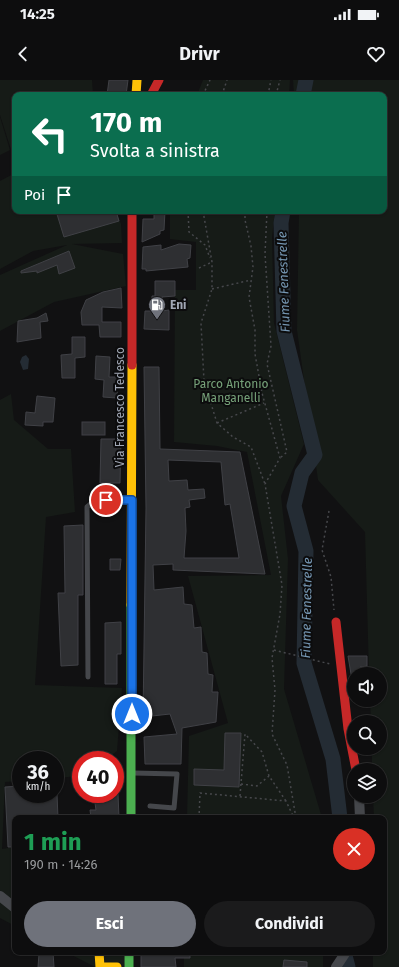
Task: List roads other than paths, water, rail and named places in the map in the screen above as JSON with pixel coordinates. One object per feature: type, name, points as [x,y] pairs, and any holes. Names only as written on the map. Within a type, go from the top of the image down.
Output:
[{"type":"street","points":[[136,92],[137,80]]},
{"type":"street","points":[[153,92],[159,80]]},
{"type":"street","name":"Via Francesco Tedesco","points":[[131,815],[132,214]]},
{"type":"street","points":[[336,622],[348,728],[355,763]]},
{"type":"street","points":[[359,803],[360,815]]},
{"type":"street","points":[[0,896],[12,906]]},
{"type":"street","points":[[99,955],[100,967],[116,967]]},
{"type":"street","points":[[129,955],[129,967]]},
{"type":"street","points":[[338,964],[344,955]]},
{"type":"lane","points":[[88,678],[87,508],[94,501],[132,500]]},
{"type":"lane","points":[[132,773],[177,774],[174,808],[150,806]]},
{"type":"waterway","name":"Fiume Fenestrelle","points":[[304,92],[306,80]]},
{"type":"waterway","name":"Fiume Fenestrelle","points":[[282,214],[281,223],[284,331],[315,455],[302,473],[294,506],[306,551],[304,663],[333,759],[340,815]]},
{"type":"waterway","name":"Fiume Fenestrelle","points":[[345,955],[348,967]]},
{"type":"place","name":"Eni","points":[[157,320]]},
{"type":"park label","name":"Parco Antonio Manganelli","points":[[231,391]]}]
